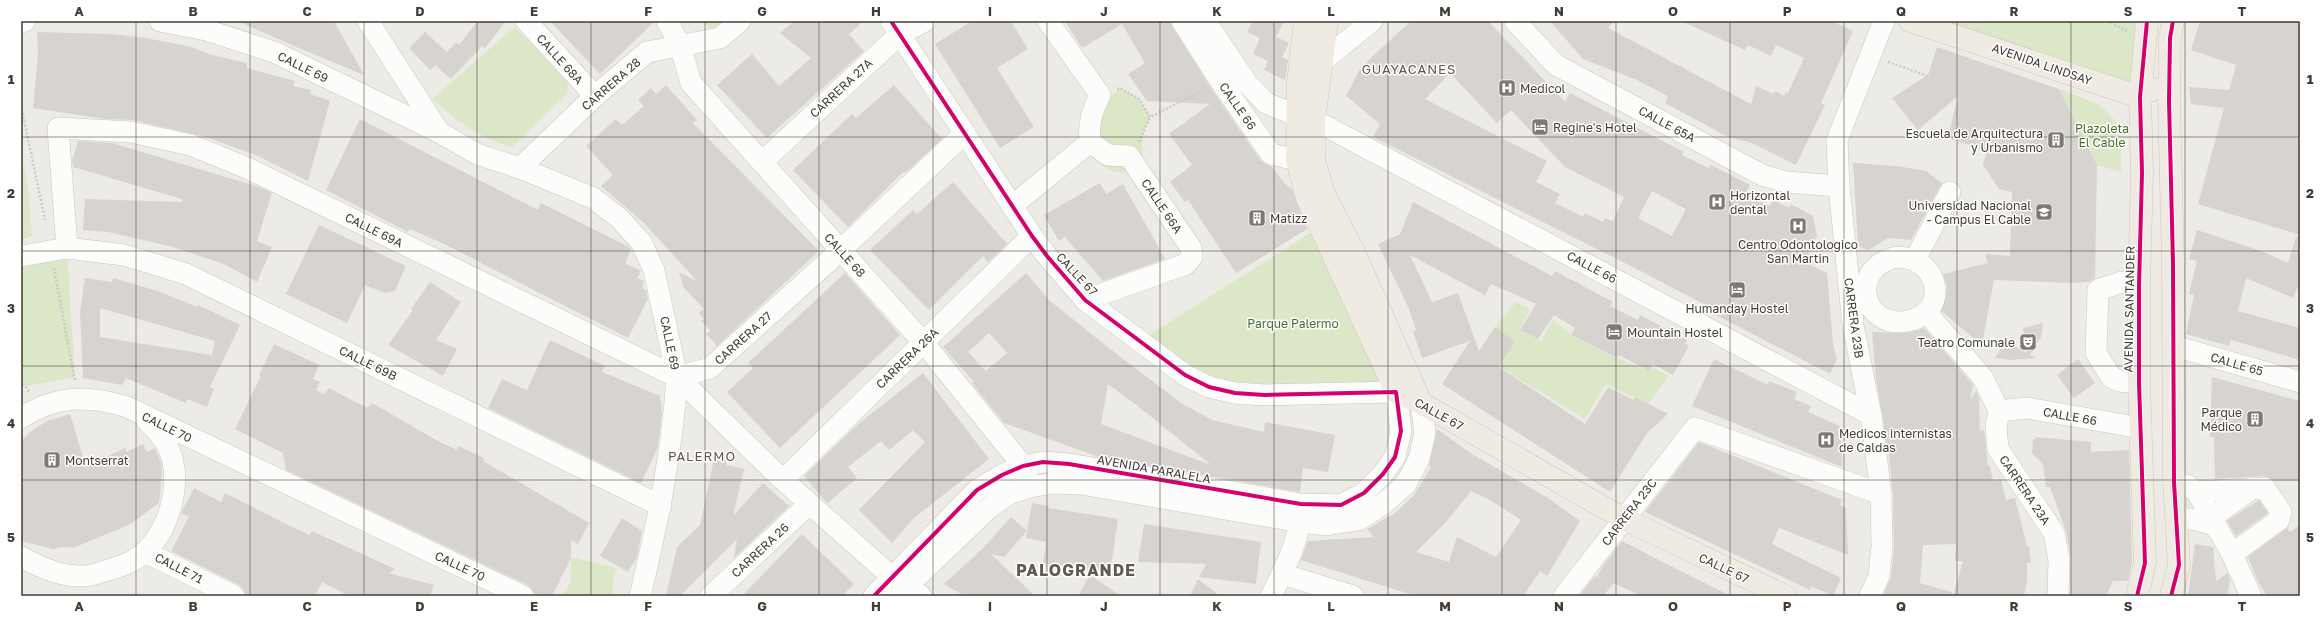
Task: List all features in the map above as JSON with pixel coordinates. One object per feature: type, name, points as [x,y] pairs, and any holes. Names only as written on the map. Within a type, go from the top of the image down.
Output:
[{"type":"main road","name":"AVENIDA PARALELA","points":[[1305,21],[1298,83],[1306,118],[1307,198],[1396,392]]},
{"type":"main road","name":"AVENIDA PARALELA","points":[[1306,118],[1320,63],[1327,21]]},
{"type":"main road","name":"AVENIDA LINDSAY","points":[[1910,21],[1944,27],[2140,97]]},
{"type":"main road","name":"AVENIDA SANTANDER","points":[[2137,596],[2145,562],[2139,383],[2139,286],[2142,173],[2140,97],[2147,21]]},
{"type":"main road","points":[[2171,596],[2179,565],[2174,482],[2174,346],[2170,80],[2170,38],[2173,21]]},
{"type":"main road","points":[[2140,97],[2170,80]]},
{"type":"main road","name":"AVENIDA PARALELA","points":[[1306,160],[1354,252],[1421,403]]},
{"type":"main road","name":"CALLE 67","points":[[1396,392],[1421,403],[1624,519],[1786,596]]},
{"type":"street","points":[[21,22],[25,21]]},
{"type":"street","name":"CALLE 69","points":[[160,21],[206,30],[274,52],[439,132],[477,154],[520,168],[593,198],[620,218],[641,242],[654,270],[677,377],[782,480],[904,589]]},
{"type":"street","name":"CALLE 69","points":[[368,21],[439,132]]},
{"type":"street","name":"CALLE 68A","points":[[526,21],[595,96]]},
{"type":"street","name":"CALLE 68","points":[[667,21],[680,45],[691,83],[923,342],[1023,466],[1030,487]]},
{"type":"street","name":"CARRERA 28","points":[[520,168],[595,96],[647,52],[720,38],[740,21]]},
{"type":"street","name":"CARRERA 27A","points":[[762,162],[895,28],[925,21]]},
{"type":"street","points":[[1048,21],[1100,95],[1092,110],[1088,127],[1090,142],[1108,155],[1129,156]]},
{"type":"street","name":"CALLE 66","points":[[1182,21],[1221,82],[1271,154],[1306,160]]},
{"type":"street","name":"CALLE 66","points":[[1205,21],[1247,83],[1266,104],[1306,118],[1871,415]]},
{"type":"street","points":[[1320,63],[1372,21]]},
{"type":"street","name":"CALLE 65A","points":[[1515,21],[1556,65],[1762,175],[1786,182],[1839,186]]},
{"type":"street","name":"CARRERA 23B","points":[[1870,596],[1879,576],[1882,546],[1881,494],[1860,309],[1848,273],[1839,186],[1837,140],[1884,21]]},
{"type":"street","name":"CALLE 67","points":[[895,28],[1032,236],[1085,300],[1185,375],[1209,387],[1235,393],[1264,395],[1396,392]]},
{"type":"street","name":"CALLE 69A","points":[[58,249],[58,128],[131,132],[198,148],[247,168],[677,377]]},
{"type":"street","name":"CARRERA 27","points":[[677,377],[710,368],[841,250],[965,133]]},
{"type":"street","points":[[1012,206],[1090,142]]},
{"type":"street","name":"CALLE 66A","points":[[1085,300],[1186,264],[1192,257],[1191,248],[1129,156]]},
{"type":"street","points":[[1915,260],[1950,192]]},
{"type":"street","name":"CARRERA 26A","points":[[782,480],[1032,236]]},
{"type":"street","points":[[21,256],[58,249]]},
{"type":"street","name":"CALLE 69B","points":[[58,249],[124,255],[186,274],[661,506]]},
{"type":"street","points":[[1906,257],[1915,260],[1926,267],[1933,277],[1935,289],[1933,302],[1926,312],[1909,321],[1900,322],[1860,309],[1868,278],[1873,270],[1888,259],[1906,257]]},
{"type":"street","points":[[1848,273],[1868,278]]},
{"type":"street","points":[[2139,286],[2122,282],[2098,290],[2096,353],[2111,377],[2119,381],[2139,383]]},
{"type":"street","points":[[1926,312],[1982,378],[1999,411]]},
{"type":"street","name":"CALLE 65","points":[[2174,346],[2300,382]]},
{"type":"street","points":[[640,596],[661,506],[674,421],[677,377]]},
{"type":"street","name":"AVENIDA PARALELA","points":[[874,596],[904,589],[990,507],[1009,494],[1030,487],[1053,483],[1081,484],[1301,513],[1341,505],[1364,493],[1383,474],[1395,457],[1401,431],[1396,392]]},
{"type":"street","name":"CALLE 70","points":[[21,418],[39,406],[78,398],[108,401],[127,407],[143,416],[523,596]]},
{"type":"street","name":"AVENIDA PARALELA","points":[[904,589],[977,490],[1002,474],[1023,466],[1043,462],[1069,464],[1301,513],[1326,525],[1358,520],[1382,505],[1406,484],[1419,459],[1425,433],[1421,403]]},
{"type":"street","name":"CALLE 66","points":[[1999,411],[2027,408],[2141,428]]},
{"type":"street","name":"CARRERA 23A","points":[[1999,411],[1996,427],[1998,449],[2054,533],[2058,560],[2058,596]]},
{"type":"street","points":[[21,557],[47,571],[84,576],[122,566],[145,552],[163,526],[175,491],[173,467],[168,447],[157,430],[143,416]]},
{"type":"street","name":"CARRERA 23C","points":[[1564,596],[1695,428],[1881,494]]},
{"type":"street","points":[[2174,482],[2186,484],[2197,492],[2232,554],[2251,596]]},
{"type":"street","points":[[2177,520],[2186,518],[2214,522],[2253,488]]},
{"type":"street","points":[[2197,492],[2265,488],[2281,512],[2279,520],[2232,554]]},
{"type":"street","name":"CARRERA 26","points":[[711,596],[809,504]]},
{"type":"street","points":[[1271,596],[1282,574],[1301,513]]},
{"type":"street","name":"CALLE 71","points":[[145,552],[234,596]]},
{"type":"street","points":[[1282,574],[1353,596]]},
{"type":"path","points":[[1870,56],[1928,76]]},
{"type":"path","points":[[1129,156],[1142,136],[1150,117],[1221,82]]},
{"type":"path","points":[[1100,95],[1120,88],[1139,99],[1150,117]]},
{"type":"path","points":[[21,105],[58,249],[78,398]]},
{"type":"green space","points":[[702,21],[734,21],[718,36]]},
{"type":"green space","points":[[1946,21],[2141,21],[2135,84],[1953,26]]},
{"type":"green space","points":[[515,27],[568,83],[567,94],[512,147],[499,143],[469,128],[432,99]]},
{"type":"green space","points":[[1120,88],[1139,99],[1150,117],[1142,136],[1143,171],[1126,173],[1113,171],[1102,165],[1088,154],[1099,108]]},
{"type":"green space","name":"Plazoleta El Cable","points":[[2059,89],[2100,105],[2120,126],[2121,172],[2097,165]]},
{"type":"green space","points":[[21,151],[28,186],[32,236],[21,240]]},
{"type":"green space","name":"Parque Palermo","points":[[1323,225],[1396,392],[1241,389],[1184,369],[1146,337]]},
{"type":"green space","points":[[67,248],[75,377],[27,386],[21,378],[21,259]]},
{"type":"green space","points":[[1516,302],[1530,310],[1519,330],[1541,341],[1553,320],[1581,341],[1600,351],[1649,371],[1654,368],[1669,376],[1648,404],[1606,384],[1585,419],[1500,367],[1515,342],[1495,327]]},
{"type":"green space","points":[[571,557],[616,568],[611,596],[562,596],[571,582]]},
{"type":"building","points":[[237,21],[334,21],[364,75],[299,48]]},
{"type":"building","points":[[478,21],[506,21],[485,48],[482,46],[451,79],[435,65],[430,70],[409,48],[425,32],[447,52],[456,42],[459,45]]},
{"type":"building","points":[[550,21],[655,21],[600,74]]},
{"type":"building","points":[[794,21],[864,21],[849,34],[864,51],[767,138],[717,85],[752,54],[779,86],[811,58],[780,33]]},
{"type":"building","points":[[972,21],[1011,21],[1028,49],[997,68],[1034,127],[1000,148],[935,44]]},
{"type":"building","points":[[1065,21],[1169,21],[1211,88],[1261,161],[1272,167],[1286,185],[1292,189],[1307,229],[1236,273],[1188,200],[1185,202],[1170,182],[1192,165],[1169,134],[1210,104],[1147,101],[1128,74],[1145,63],[1122,24],[1082,48]]},
{"type":"building","points":[[1253,21],[1284,21],[1276,37],[1289,43],[1282,57],[1288,60],[1285,80],[1264,70],[1268,61],[1253,54],[1260,38],[1247,32]]},
{"type":"building","points":[[1411,21],[1488,21],[1565,102],[1570,93],[1684,152],[1682,155],[1709,168],[1711,165],[1750,185],[1745,194],[1770,206],[1773,200],[1789,208],[1791,204],[1813,216],[1817,237],[1805,262],[1827,273],[1833,344],[1837,359],[1830,374],[1712,313],[1713,309],[1631,266],[1373,137],[1380,124],[1346,96],[1361,67]],"holes":[[[1450,73],[1497,123],[1511,110],[1565,167],[1624,197],[1613,221],[1605,218],[1603,222],[1585,213],[1583,217],[1555,203],[1560,194],[1536,182],[1547,161],[1425,99]],[[1652,191],[1686,209],[1672,236],[1638,218]]]},
{"type":"building","points":[[1550,21],[1615,21],[1608,28],[1751,104],[1756,86],[1774,94],[1775,91],[1784,96],[1786,92],[1788,93],[1804,58],[1776,45],[1771,56],[1748,45],[1745,50],[1681,21],[1831,21],[1853,31],[1821,103],[1825,105],[1796,165],[1752,143],[1728,137],[1665,103],[1668,96],[1637,80],[1583,59]]},
{"type":"building","points":[[2200,21],[2300,21],[2300,235],[2198,204],[2224,108],[2191,104],[2189,87],[2229,90],[2236,65],[2191,50]]},
{"type":"building","points":[[37,32],[110,34],[146,38],[192,47],[208,54],[247,63],[247,68],[295,81],[293,86],[311,90],[310,94],[330,101],[308,181],[258,156],[206,137],[133,120],[105,119],[33,108],[38,54]]},
{"type":"building","points":[[1937,47],[2059,89],[2097,165],[2095,278],[2089,282],[2073,283],[1994,280],[1982,345],[1941,311],[1946,298],[1947,286],[1943,274],[1988,263],[1985,254],[2010,256],[2012,192],[1999,189],[1983,165],[1987,151],[1948,138],[1958,96],[1918,130],[1892,98],[1928,75]]},
{"type":"building","points":[[666,85],[697,120],[693,123],[819,251],[717,346],[706,334],[711,331],[701,321],[704,319],[699,313],[704,309],[684,288],[679,272],[698,282],[644,223],[601,186],[613,175],[586,146],[616,119],[622,125],[644,106],[638,100],[651,88],[656,94]]},
{"type":"building","points":[[894,85],[942,139],[906,172],[902,173],[848,227],[793,170],[852,114],[856,118]]},
{"type":"building","points":[[360,119],[538,210],[541,203],[629,247],[631,249],[625,263],[641,271],[637,278],[644,281],[642,288],[646,290],[648,299],[628,338],[444,244],[410,229],[408,232],[326,190]]},
{"type":"building","points":[[78,141],[112,143],[256,186],[272,193],[257,241],[272,247],[257,282],[224,264],[169,246],[108,232],[83,230],[85,199],[182,202],[182,199],[73,167],[72,161]]},
{"type":"building","points":[[1853,163],[1897,166],[1926,171],[1942,183],[1911,240],[1888,238],[1868,250],[1858,246]]},
{"type":"building","points":[[953,182],[1007,244],[988,262],[983,256],[929,310],[870,250],[913,210],[917,214]]},
{"type":"building","points":[[1100,183],[1106,194],[1123,184],[1165,259],[1103,281],[1065,237],[1059,241],[1044,215]]},
{"type":"building","points":[[1413,202],[1552,276],[1555,271],[1613,302],[1610,306],[1638,320],[1640,315],[1687,340],[1685,344],[1689,346],[1673,375],[1653,364],[1649,371],[1619,355],[1617,358],[1571,335],[1575,328],[1554,315],[1538,339],[1520,330],[1536,304],[1491,284],[1485,295],[1410,255],[1432,302],[1458,293],[1479,351],[1495,327],[1515,342],[1499,367],[1585,424],[1608,387],[1633,400],[1635,397],[1668,414],[1647,433],[1610,492],[1442,384],[1470,341],[1422,358],[1413,332],[1416,330],[1409,309],[1378,244],[1400,234]]},
{"type":"building","points":[[319,225],[406,266],[395,291],[385,293],[365,285],[347,323],[286,294]]},
{"type":"building","points":[[2197,230],[2264,252],[2288,263],[2296,237],[2300,237],[2300,282],[2293,298],[2246,278],[2238,311],[2300,328],[2300,360],[2231,340],[2229,346],[2186,334],[2194,295],[2189,294],[2197,261],[2189,259]]},
{"type":"building","points":[[845,273],[900,335],[780,448],[727,392],[753,368],[748,363]]},
{"type":"building","points":[[1026,273],[1049,300],[1109,348],[1181,403],[1212,420],[1264,432],[1265,422],[1335,435],[1328,472],[1303,468],[1300,492],[1099,457],[1004,423],[972,383],[974,382],[943,347]],"holes":[[[989,333],[1007,353],[986,371],[968,352]],[[1108,384],[1139,407],[1211,465],[1101,424]]]},
{"type":"building","points":[[85,278],[112,282],[113,278],[158,291],[197,307],[198,305],[240,325],[210,387],[214,389],[207,407],[187,399],[186,403],[126,378],[122,385],[83,378],[80,312]],"holes":[[[100,308],[215,341],[212,355],[100,337]]]},
{"type":"building","points":[[430,282],[461,302],[436,340],[457,349],[443,376],[388,345],[413,310],[411,309]]},
{"type":"building","name":"Teatro Comunale","points":[[2043,323],[2041,337],[2030,355],[2037,358],[2010,360],[1995,358],[2005,341],[2027,353],[2023,328]]},
{"type":"building","points":[[1924,328],[1973,385],[1970,400],[1976,391],[1979,398],[1980,431],[1984,430],[1988,466],[1990,466],[1993,481],[2001,479],[2006,500],[2015,498],[2027,546],[2029,546],[2031,563],[2027,563],[2027,581],[2024,596],[1953,596],[1963,561],[1955,561],[1956,544],[1923,545],[1920,583],[1952,592],[1951,596],[1883,596],[1891,577],[1894,547],[1893,494],[1889,455],[1876,379],[1872,332],[1908,333]]},
{"type":"building","points":[[550,340],[605,366],[602,372],[660,396],[662,412],[658,447],[641,483],[488,408],[502,379],[527,390]]},
{"type":"building","points":[[274,344],[319,365],[313,379],[320,382],[316,390],[324,394],[329,388],[367,408],[372,403],[436,440],[457,450],[458,446],[484,458],[483,461],[589,523],[578,544],[571,540],[571,558],[552,596],[542,596],[534,593],[528,585],[286,470],[283,453],[235,429],[261,376],[259,375]]},
{"type":"building","points":[[1714,359],[1768,385],[1769,381],[1797,392],[1794,399],[1811,406],[1808,412],[1840,426],[1842,467],[1692,406]]},
{"type":"building","points":[[2078,359],[2095,383],[2074,398],[2057,375]]},
{"type":"building","points":[[923,373],[989,459],[914,518],[892,543],[859,510],[925,442],[913,430],[889,450],[881,441],[848,467],[857,478],[827,503],[804,476],[857,425]]},
{"type":"building","name":"Parque Médico","points":[[2212,377],[2300,401],[2300,481],[2274,481],[2264,476],[2215,479],[2214,437],[2210,437]]},
{"type":"building","points":[[70,414],[86,467],[125,448],[127,452],[143,444],[147,452],[155,448],[161,463],[162,474],[159,503],[129,525],[73,548],[62,547],[53,549],[21,541],[21,441],[30,432],[47,421]]},
{"type":"building","points":[[1437,429],[1472,454],[1548,498],[1580,521],[1547,576],[1540,571],[1523,596],[1416,596],[1301,560],[1308,541],[1374,537],[1367,529],[1395,513],[1414,495],[1431,467],[1429,466]],"holes":[[[1471,491],[1492,501],[1521,520],[1496,557],[1457,537],[1449,562],[1416,552],[1447,521]]]},
{"type":"building","points":[[2037,437],[2091,442],[2091,452],[2129,450],[2132,562],[2128,581],[2113,581],[2106,596],[2070,596],[2071,560],[2066,531],[2050,487],[2046,487],[2043,464],[2032,453],[2033,440]]},
{"type":"building","points":[[1699,442],[1842,500],[1840,505],[1846,508],[1848,555],[1779,528],[1772,544],[1841,578],[1833,596],[1811,586],[1810,590],[1645,512]]},
{"type":"building","points":[[715,454],[728,457],[726,465],[744,469],[733,516],[763,483],[789,506],[734,558],[737,539],[680,596],[666,596],[677,547],[700,525]]},
{"type":"building","points":[[194,488],[221,502],[225,493],[310,535],[312,531],[395,569],[389,573],[434,585],[430,596],[349,596],[322,582],[315,596],[246,596],[244,590],[239,585],[171,551],[189,517],[181,513]]},
{"type":"building","points":[[2259,500],[2268,513],[2236,536],[2227,521]]},
{"type":"building","points":[[1032,503],[1049,506],[1049,508],[1118,519],[1110,573],[1043,563],[1046,542],[1026,538]]},
{"type":"building","points":[[1011,517],[1027,531],[1004,557],[991,554],[1035,596],[965,596],[944,584],[983,548]]},
{"type":"building","points":[[622,518],[642,531],[637,557],[628,572],[600,556]]},
{"type":"building","points":[[1144,524],[1261,542],[1256,584],[1199,577],[1206,564],[1138,562]]},
{"type":"building","points":[[2300,525],[2300,596],[2267,596],[2258,582],[2248,557],[2287,528],[2290,532]]},
{"type":"building","points":[[802,534],[854,584],[842,596],[742,596]]},
{"type":"building","points":[[1622,541],[1731,596],[1641,596],[1614,583],[1603,596],[1579,596],[1595,576],[1597,577],[1602,567]]},
{"type":"building","points":[[2195,544],[2213,547],[2216,581],[2228,573],[2230,580],[2227,596],[2188,596]]},
{"type":"building","points":[[1090,575],[1121,596],[1078,596]]},
{"type":"building","points":[[1198,579],[1220,596],[1190,596]]},
{"type":"cycle path","points":[[874,596],[977,490],[1002,475],[1023,466],[1043,462],[1069,464],[1301,504],[1341,505],[1364,493],[1383,474],[1395,457],[1401,431],[1396,392],[1264,395],[1235,393],[1209,387],[1185,375],[1085,300],[1047,256],[1032,236],[891,21]]},
{"type":"cycle path","points":[[2137,596],[2145,563],[2139,383],[2139,286],[2142,173],[2140,97],[2147,21]]},
{"type":"cycle path","points":[[2171,596],[2179,565],[2174,482],[2173,263],[2169,101],[2170,38],[2173,21]]},
{"type":"place","name":"Medicol","points":[[1507,88]]},
{"type":"place","name":"Regine's Hotel","points":[[1540,127]]},
{"type":"place","name":"Escuela de Arquitectura y Urbanismo","points":[[2056,140]]},
{"type":"place","name":"Horizontal dental","points":[[1717,202]]},
{"type":"place","name":"Universidad Nacional - Campus El Cable","points":[[2044,212]]},
{"type":"place","name":"Matizz","points":[[1257,218]]},
{"type":"place","name":"Centro Odontologico San Martin","points":[[1798,226]]},
{"type":"place","name":"Humanday Hostel","points":[[1737,290]]},
{"type":"place","name":"Mountain Hostel","points":[[1614,332]]},
{"type":"place","name":"Teatro Comunale","points":[[2028,342]]},
{"type":"place","name":"Parque Médico","points":[[2255,419]]},
{"type":"place","name":"Medicos internistas de Caldas","points":[[1826,440]]},
{"type":"place","name":"Montserrat","points":[[52,460]]},
{"type":"district","name":"GUAYACANES","points":[[1409,69]]},
{"type":"district","name":"PALERMO","points":[[702,456]]},
{"type":"district","name":"PALOGRANDE","points":[[1076,570]]}]
